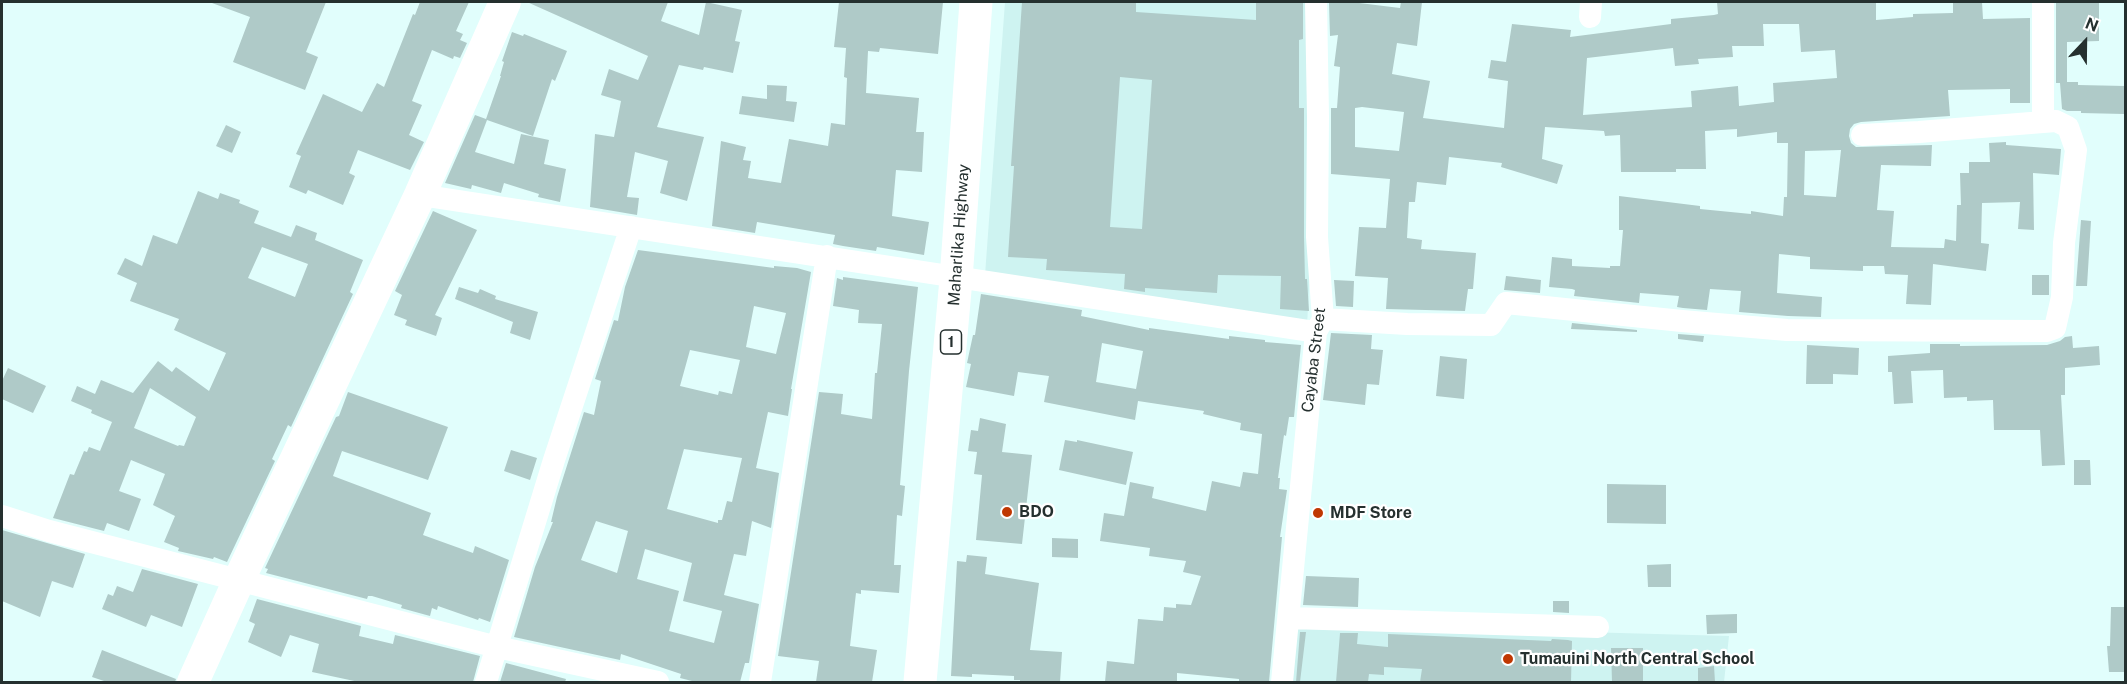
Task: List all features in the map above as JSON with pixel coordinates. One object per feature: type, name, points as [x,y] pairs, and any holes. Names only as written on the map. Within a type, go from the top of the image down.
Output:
[{"type":"main road","name":"Maharlika Highway","points":[[920,682],[956,279],[976,2]]},
{"type":"street","points":[[193,682],[420,195],[506,2]]},
{"type":"street","name":"Cayaba Street","points":[[1282,682],[1319,326],[1316,2]]},
{"type":"street","points":[[2043,2],[2043,122]]},
{"type":"street","points":[[420,195],[827,256],[956,279],[1319,326],[1491,325],[1506,303],[1787,330],[2047,331],[2055,328],[2062,297],[2064,243],[2076,150],[2068,127],[2056,121],[1862,135]]},
{"type":"street","points":[[486,682],[554,460],[631,227]]},
{"type":"street","points":[[760,682],[827,256]]},
{"type":"street","points":[[2,516],[49,531],[497,647],[658,682]]},
{"type":"street","points":[[1289,618],[1598,627]]},
{"type":"shaded area","points":[[1005,2],[1309,2],[1316,167],[1307,325],[985,275]]},
{"type":"shaded area","name":"Tumauini North Central School","points":[[1292,624],[1729,636],[1724,682],[1287,682]]},
{"type":"building","points":[[212,2],[326,2],[306,52],[318,57],[305,90],[233,62],[250,17]]},
{"type":"building","points":[[420,2],[469,2],[456,31],[463,34],[460,40],[467,43],[460,58],[454,56],[453,59],[432,50],[412,101],[422,105],[409,135],[424,142],[410,170],[358,150],[349,173],[355,176],[343,205],[308,190],[306,194],[289,187],[301,156],[296,154],[323,94],[362,112],[377,83],[384,87]]},
{"type":"building","points":[[527,2],[668,2],[661,21],[699,35],[706,2],[742,10],[735,41],[740,42],[733,73],[679,65],[657,127],[704,137],[687,201],[660,193],[668,161],[635,152],[627,197],[639,198],[637,215],[590,207],[595,134],[614,137],[621,101],[601,95],[609,69],[638,80],[648,56]]},
{"type":"building","points":[[839,2],[943,2],[938,54],[880,48],[879,52],[868,51],[866,93],[919,98],[916,132],[924,132],[922,172],[896,170],[892,216],[929,222],[924,255],[877,247],[876,251],[843,246],[833,244],[835,235],[757,222],[755,233],[712,226],[721,141],[746,147],[743,160],[751,161],[748,178],[781,183],[789,139],[828,146],[831,123],[845,125],[846,48],[834,47]]},
{"type":"building","points":[[1022,2],[1136,2],[1136,12],[1256,20],[1256,3],[1303,2],[1303,39],[1299,40],[1299,108],[1304,108],[1305,279],[1307,279],[1309,311],[1280,309],[1281,276],[1218,275],[1217,293],[1145,288],[1145,292],[1124,289],[1125,274],[1046,270],[1047,259],[1008,257],[1014,166],[1011,166]],"holes":[[[1120,77],[1152,80],[1142,229],[1110,227]]]},
{"type":"building","points":[[1329,2],[1351,2],[1400,8],[1401,2],[1422,2],[1417,46],[1397,43],[1392,74],[1430,81],[1423,118],[1504,128],[1508,81],[1488,78],[1491,60],[1506,62],[1512,24],[1571,30],[1570,37],[1671,24],[1671,19],[1714,15],[1718,14],[1717,2],[1876,2],[1876,20],[1913,17],[1913,14],[1953,13],[1953,2],[1982,2],[1983,19],[2030,18],[2030,103],[2010,103],[2010,89],[1948,90],[1950,116],[1854,124],[1849,136],[1851,143],[1856,147],[1932,145],[1931,166],[1881,165],[1877,210],[1894,211],[1891,247],[1944,248],[1945,239],[1956,241],[1957,205],[1961,205],[1960,173],[1969,173],[1969,162],[1990,162],[1989,143],[2006,142],[2006,145],[2061,149],[2059,175],[2033,173],[2034,230],[2018,229],[2020,202],[1982,203],[1981,243],[1989,244],[1986,271],[1933,264],[1931,305],[1906,304],[1908,275],[1885,274],[1884,266],[1863,266],[1863,271],[1810,269],[1810,257],[1779,254],[1777,293],[1822,297],[1821,317],[1739,312],[1741,291],[1710,289],[1707,310],[1683,308],[1677,307],[1679,296],[1640,293],[1639,303],[1574,296],[1575,290],[1549,287],[1552,257],[1572,259],[1572,266],[1610,268],[1610,266],[1620,266],[1623,230],[1619,230],[1619,196],[1700,206],[1700,209],[1751,214],[1751,211],[1783,216],[1784,197],[1787,197],[1788,143],[1777,143],[1777,132],[1737,137],[1737,129],[1705,131],[1706,169],[1676,169],[1676,172],[1621,172],[1620,135],[1605,136],[1604,131],[1545,127],[1542,159],[1563,165],[1557,184],[1501,167],[1502,163],[1449,157],[1446,185],[1417,182],[1415,202],[1409,202],[1407,238],[1422,240],[1421,249],[1476,253],[1473,289],[1468,289],[1465,311],[1386,309],[1388,278],[1355,276],[1359,227],[1386,228],[1390,179],[1331,174],[1331,108],[1337,108],[1340,67],[1334,66],[1338,35],[1330,36]],"holes":[[[1763,24],[1799,24],[1801,52],[1835,50],[1837,78],[1773,83],[1774,102],[1739,106],[1738,86],[1691,91],[1692,107],[1583,115],[1587,58],[1673,48],[1675,66],[1699,64],[1698,59],[1733,57],[1732,46],[1764,46]],[[1355,108],[1404,112],[1399,151],[1355,147]],[[1841,150],[1836,197],[1804,195],[1805,151]]]},
{"type":"building","points":[[2056,2],[2099,2],[2099,41],[2067,42],[2067,82],[2078,82],[2078,85],[2125,86],[2124,114],[2081,113],[2081,111],[2062,109],[2060,83],[2056,83]]},
{"type":"building","points":[[512,32],[523,36],[524,34],[567,51],[555,81],[552,79],[533,136],[487,120],[475,152],[514,164],[521,134],[549,140],[544,164],[566,169],[560,202],[538,197],[539,194],[504,183],[501,193],[472,185],[471,189],[445,183],[475,115],[486,119],[501,76],[504,62],[502,61]]},
{"type":"building","points":[[767,85],[787,86],[786,101],[797,102],[794,122],[739,114],[742,96],[767,99]]},
{"type":"building","points":[[226,125],[241,132],[232,153],[216,146]]},
{"type":"building","points":[[198,191],[218,199],[220,193],[240,200],[239,203],[259,211],[254,223],[291,237],[296,225],[317,233],[315,240],[363,260],[350,292],[353,294],[291,427],[288,425],[272,459],[275,461],[227,562],[214,557],[213,559],[178,551],[179,548],[164,542],[175,516],[153,505],[165,474],[131,460],[119,491],[141,499],[129,531],[107,523],[104,531],[53,518],[70,474],[74,475],[84,451],[87,452],[89,447],[100,451],[112,422],[71,401],[77,386],[95,394],[101,380],[133,393],[158,361],[172,372],[176,367],[209,391],[226,353],[174,330],[179,319],[130,301],[137,283],[117,274],[125,258],[142,266],[153,235],[177,244]],"holes":[[[262,247],[308,264],[295,297],[248,278]],[[150,388],[196,417],[184,446],[178,446],[134,428]]]},
{"type":"building","points":[[433,211],[477,230],[435,315],[442,318],[436,336],[405,325],[407,320],[394,315],[402,295],[395,291]]},
{"type":"building","points":[[2081,220],[2091,221],[2087,286],[2076,286]]},
{"type":"building","points":[[638,250],[774,268],[774,266],[797,268],[811,272],[788,416],[768,412],[756,468],[779,473],[771,528],[752,521],[746,556],[734,554],[724,595],[759,604],[749,663],[745,663],[740,682],[696,682],[680,678],[681,674],[621,654],[620,660],[514,637],[535,567],[553,522],[551,522],[557,497],[584,412],[594,415],[601,381],[595,379],[614,320],[618,321],[625,287]],"holes":[[[754,306],[786,313],[776,354],[746,347]],[[690,350],[740,360],[732,394],[719,391],[718,395],[680,386]],[[684,449],[742,458],[732,502],[727,501],[722,520],[718,520],[718,523],[667,509]],[[596,521],[628,531],[617,573],[581,560]],[[645,549],[692,563],[683,601],[722,611],[714,643],[669,631],[679,591],[637,579]]]},
{"type":"building","points":[[2032,275],[2049,275],[2049,295],[2032,295]]},
{"type":"building","points":[[1506,276],[1541,280],[1540,293],[1504,290]]},
{"type":"building","points":[[843,277],[918,287],[900,485],[905,486],[902,516],[897,515],[894,565],[901,565],[899,593],[861,590],[861,594],[856,593],[850,646],[877,650],[872,682],[816,682],[819,661],[778,656],[819,392],[843,394],[841,414],[872,419],[875,373],[877,373],[882,324],[858,323],[859,310],[833,306],[837,278],[843,280]]},
{"type":"building","points":[[1334,280],[1354,281],[1353,307],[1336,306]]},
{"type":"building","points":[[459,287],[478,293],[480,289],[496,296],[495,299],[538,312],[530,340],[510,333],[513,322],[455,299]]},
{"type":"building","points":[[981,294],[1082,310],[1081,316],[1149,330],[1149,328],[1229,339],[1229,336],[1301,345],[1294,417],[1289,417],[1286,436],[1284,435],[1278,478],[1280,478],[1279,489],[1287,490],[1280,537],[1282,537],[1269,682],[1239,682],[1239,679],[1177,673],[1177,682],[1105,682],[1107,661],[1134,664],[1138,619],[1163,621],[1164,607],[1176,608],[1176,604],[1191,605],[1201,576],[1183,572],[1186,561],[1149,556],[1150,548],[1100,541],[1104,513],[1124,516],[1130,482],[1154,487],[1152,498],[1206,511],[1212,481],[1240,487],[1243,472],[1258,474],[1262,434],[1240,430],[1241,423],[1203,414],[1204,411],[1138,401],[1135,420],[1044,402],[1049,376],[1018,372],[1014,396],[966,387],[971,364],[967,363],[973,335],[975,335]],"holes":[[[1102,343],[1143,351],[1136,389],[1096,382]]]},
{"type":"building","points":[[1572,323],[1637,330],[1637,332],[1571,329]]},
{"type":"building","points":[[1331,333],[1372,335],[1371,349],[1383,350],[1379,385],[1367,384],[1365,405],[1323,400]]},
{"type":"building","points":[[1678,334],[1704,336],[1703,342],[1678,339]]},
{"type":"building","points":[[2072,336],[2073,348],[2099,346],[2100,365],[2065,368],[2065,395],[2061,395],[2065,465],[2042,466],[2040,430],[1994,430],[1993,400],[1967,401],[1967,397],[1944,398],[1943,370],[1911,371],[1913,403],[1894,404],[1892,372],[1888,372],[1888,356],[1930,353],[1930,344],[2047,345]]},
{"type":"building","points":[[1807,345],[1859,348],[1858,375],[1833,374],[1833,384],[1806,384]]},
{"type":"building","points":[[1440,356],[1467,359],[1464,399],[1436,396]]},
{"type":"building","points":[[8,368],[46,386],[33,413],[2,399],[2,381]]},
{"type":"building","points":[[348,392],[448,427],[428,480],[342,451],[333,476],[431,513],[423,535],[473,553],[475,546],[509,560],[490,622],[438,606],[437,610],[432,608],[430,616],[401,608],[402,605],[372,596],[368,596],[367,599],[266,573],[268,569],[265,568],[336,417],[339,416]]},
{"type":"building","points":[[980,418],[1006,424],[1002,452],[1032,455],[1022,544],[976,540],[982,475],[974,474],[977,452],[968,451],[971,430],[978,431]]},
{"type":"building","points":[[1065,440],[1077,442],[1077,440],[1133,452],[1126,485],[1059,470]]},
{"type":"building","points":[[511,450],[537,458],[530,480],[504,471]]},
{"type":"building","points":[[2074,460],[2090,460],[2091,485],[2074,485]]},
{"type":"building","points":[[1607,484],[1666,485],[1666,524],[1607,523]]},
{"type":"building","points":[[2,530],[85,554],[73,588],[52,581],[40,617],[2,601]]},
{"type":"building","points":[[1052,538],[1078,539],[1078,558],[1052,557]]},
{"type":"building","points":[[967,555],[987,557],[985,574],[1039,583],[1030,650],[1062,652],[1060,682],[1020,682],[1020,680],[1014,680],[1014,676],[972,674],[972,677],[951,676],[957,561],[966,562]]},
{"type":"building","points":[[1671,564],[1671,587],[1648,587],[1647,565]]},
{"type":"building","points":[[142,569],[198,584],[182,627],[151,615],[146,627],[102,609],[108,594],[113,596],[117,586],[133,592]]},
{"type":"building","points":[[1306,576],[1359,578],[1358,607],[1303,605]]},
{"type":"building","points":[[257,599],[361,626],[359,636],[393,644],[395,635],[480,656],[473,682],[359,682],[312,672],[319,644],[290,635],[281,657],[248,642],[255,624],[249,621]]},
{"type":"building","points":[[1553,601],[1569,601],[1569,613],[1553,612]]},
{"type":"building","points":[[2111,607],[2126,607],[2126,672],[2109,672],[2107,646],[2110,646]]},
{"type":"building","points":[[1737,614],[1737,633],[1707,634],[1706,615]]},
{"type":"building","points":[[1300,632],[1306,632],[1300,682],[1296,682]]},
{"type":"building","points":[[1340,633],[1358,633],[1357,644],[1388,647],[1388,634],[1568,640],[1572,641],[1571,682],[1420,682],[1422,669],[1384,667],[1384,675],[1369,674],[1368,682],[1336,682]]},
{"type":"building","points":[[1611,648],[1643,648],[1643,682],[1612,682]]},
{"type":"building","points":[[102,650],[176,679],[175,682],[107,682],[92,677]]},
{"type":"building","points":[[506,663],[566,679],[565,682],[500,682]]},
{"type":"building","points":[[1714,666],[1715,682],[1698,682],[1698,668]]},
{"type":"place","name":"BDO","points":[[1007,512]]},
{"type":"place","name":"MDF Store","points":[[1318,513]]},
{"type":"place","name":"Tumauini North Central School","points":[[1508,659]]}]
